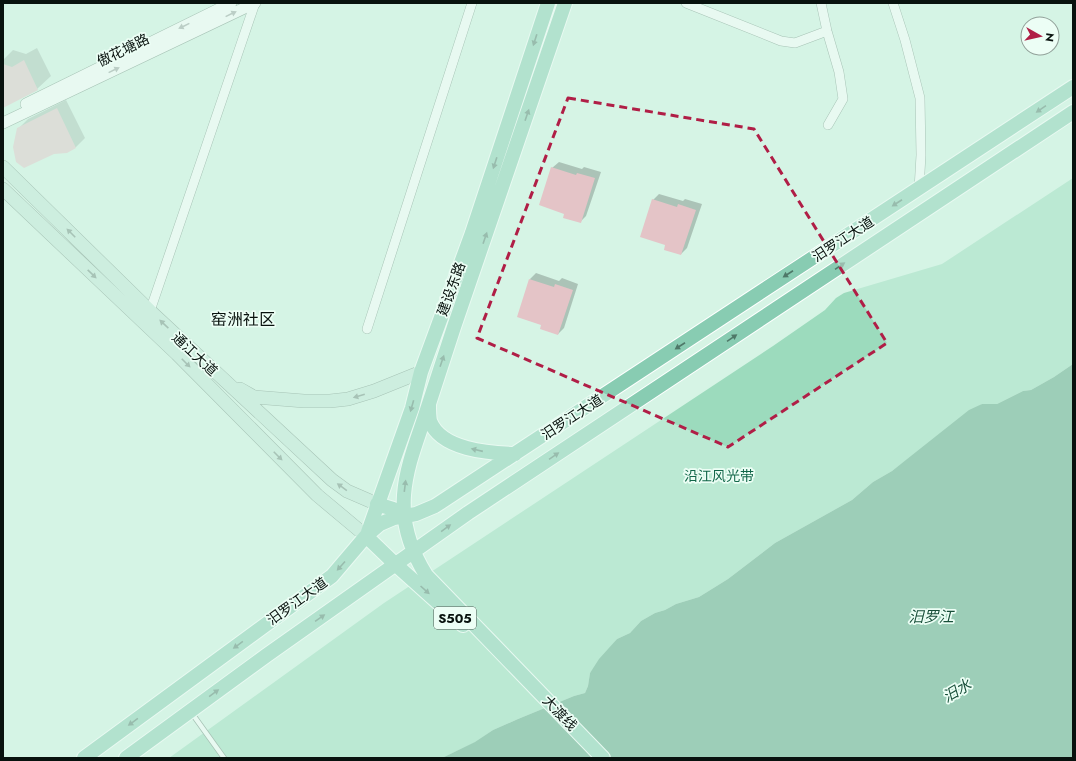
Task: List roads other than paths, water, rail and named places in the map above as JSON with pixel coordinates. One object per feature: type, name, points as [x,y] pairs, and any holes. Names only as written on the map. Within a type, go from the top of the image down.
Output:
[{"type":"main road","name":"建设东路","points":[[366,536],[371,526],[377,504],[412,408],[421,372],[472,233],[548,3]]},
{"type":"main road","name":"建设东路","points":[[414,551],[404,517],[404,496],[407,473],[565,3]]},
{"type":"main road","name":"汨罗江大道","points":[[84,758],[332,576],[366,536],[380,524],[385,521],[416,514],[435,506],[1073,87]]},
{"type":"main road","name":"汨罗江大道","points":[[126,758],[468,513],[1073,112]]},
{"type":"main road","name":"通江大道","points":[[3,167],[146,316],[177,354],[316,495],[366,536]]},
{"type":"main road","name":"通江大道","points":[[3,189],[146,316],[227,382],[334,481],[347,491],[393,509],[404,517]]},
{"type":"main road","points":[[227,382],[254,397],[304,401],[330,400],[348,399],[374,391],[421,372]]},
{"type":"main road","points":[[429,404],[430,420],[437,432],[446,439],[459,445],[492,453],[515,454]]},
{"type":"main road","name":"S505","points":[[366,536],[395,564],[516,670]]},
{"type":"main road","name":"S505","points":[[414,551],[426,575],[516,670],[596,758]]},
{"type":"main road","name":"大渡线","points":[[516,670],[604,758]]},
{"type":"street","points":[[3,115],[232,3]]},
{"type":"street","points":[[146,316],[255,3]]},
{"type":"street","name":"傲花塘路","points":[[3,123],[255,3]]},
{"type":"street","points":[[367,329],[472,3]]},
{"type":"street","points":[[686,3],[781,41],[795,43],[827,31]]},
{"type":"street","points":[[821,3],[827,31],[839,72],[843,98],[828,125]]},
{"type":"street","points":[[893,3],[905,40],[920,98],[921,155],[919,189]]},
{"type":"lane","points":[[190,711],[224,758]]},
{"type":"water","name":"汨罗江","points":[[1073,364],[1073,758],[442,758],[475,742],[493,730],[574,696],[585,693],[588,686],[590,673],[599,659],[617,639],[630,633],[641,621],[676,604],[699,597],[728,579],[775,543],[852,500],[873,482],[892,471],[969,410],[982,404],[997,404],[1023,391],[1031,390]]},
{"type":"district","name":"窑洲社区","points":[[243,319]]},
{"type":"park label","name":"沿江风光带","points":[[719,476]]},
{"type":"water label","name":"汨水","points":[[957,691]]}]
